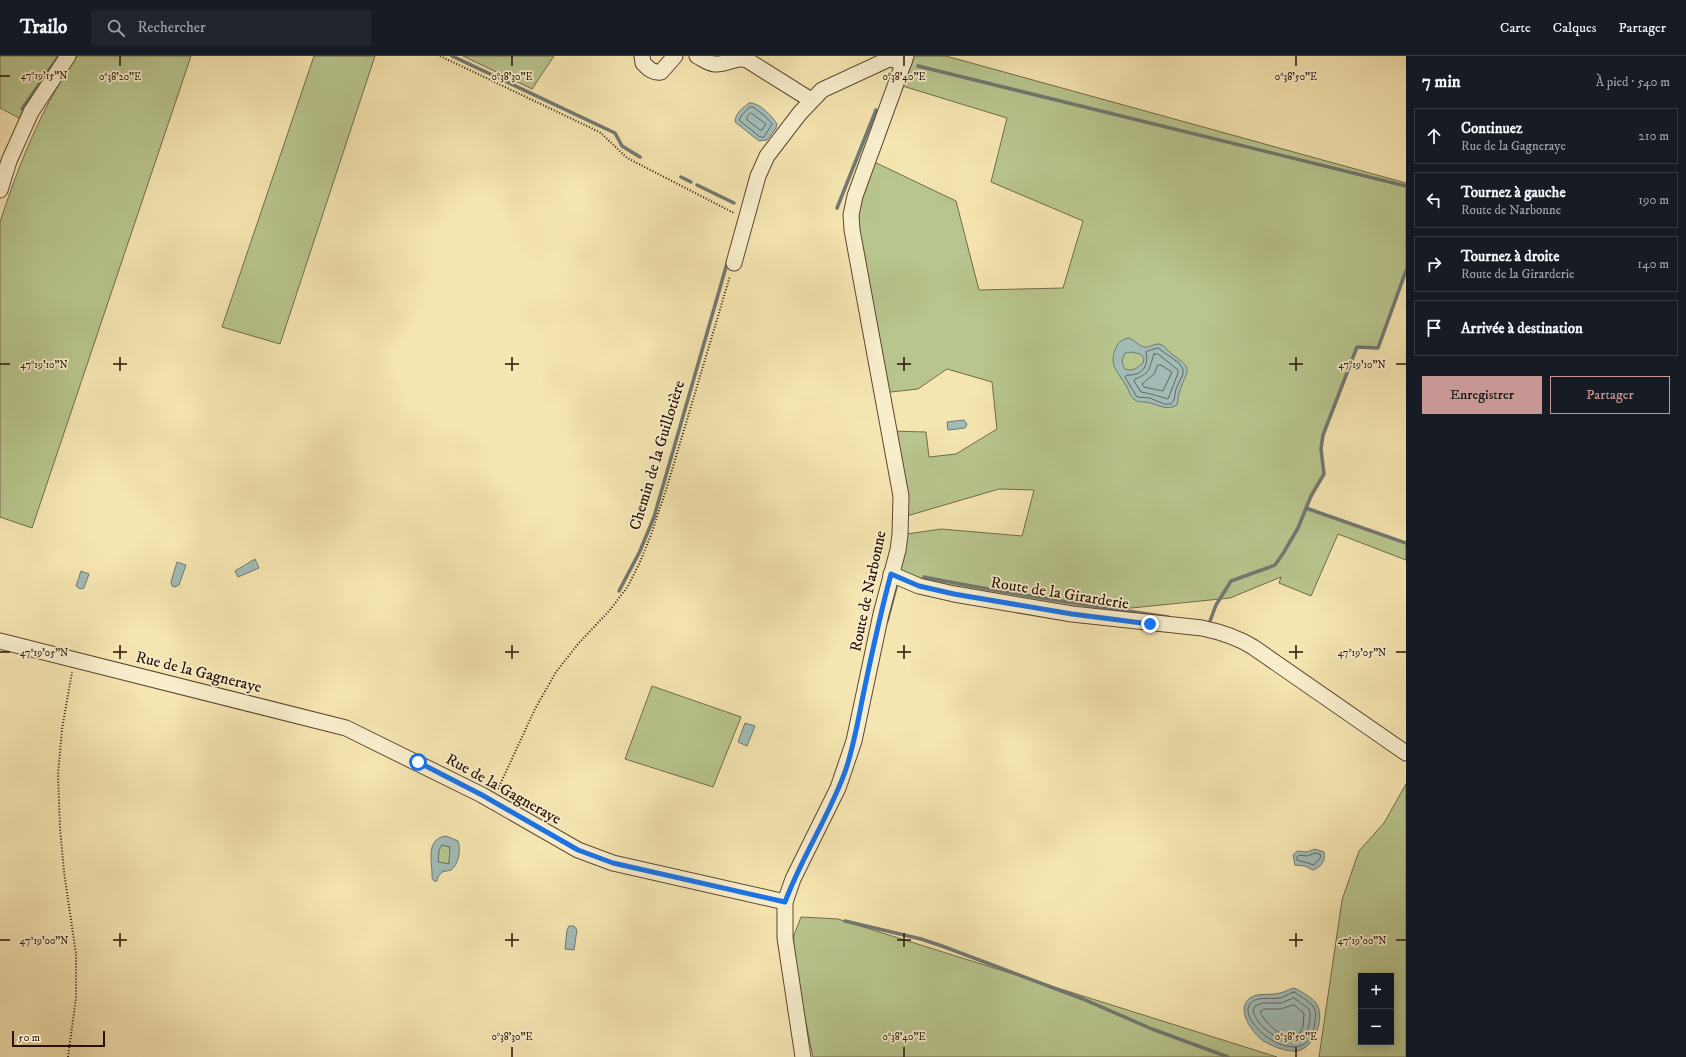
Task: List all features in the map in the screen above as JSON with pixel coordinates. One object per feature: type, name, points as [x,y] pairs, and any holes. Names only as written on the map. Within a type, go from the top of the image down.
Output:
[{"type":"street","points":[[0,190],[10,161],[31,112],[68,56]]},
{"type":"street","points":[[642,56],[643,63],[651,71],[656,72],[661,72],[675,56]]},
{"type":"street","points":[[697,56],[710,63],[716,64],[742,58],[811,100]]},
{"type":"street","points":[[734,263],[758,176],[767,156],[778,140],[811,100],[822,90],[881,62],[889,59],[905,59]]},
{"type":"street","name":"Route de Narbonne","points":[[803,1057],[785,938],[785,902],[793,879],[846,770],[854,741],[868,672],[891,574],[898,550],[900,534],[901,496],[852,230],[851,215],[855,196],[905,59]]},
{"type":"street","name":"Route de la Girarderie","points":[[891,574],[919,586],[954,594],[1072,614],[1202,628],[1220,632],[1242,640],[1253,647],[1406,753]]},
{"type":"street","name":"Rue de la Gagneraye","points":[[0,641],[346,728],[492,801],[578,850],[613,863],[785,902]]},
{"type":"path","points":[[440,56],[589,127],[606,137],[626,156],[635,162],[746,219]]},
{"type":"path","name":"Chemin de la Guillotière","points":[[492,801],[535,709],[556,672],[578,644],[610,610],[628,586],[640,562],[666,490],[734,263]]},
{"type":"path","points":[[68,1057],[76,998],[76,954],[64,872],[60,828],[58,774],[62,729],[75,659]]},
{"type":"green space","points":[[0,56],[59,56],[40,82],[19,118],[0,108]]},
{"type":"green space","points":[[77,56],[191,56],[32,528],[0,517],[0,222],[32,136],[64,75]]},
{"type":"green space","points":[[314,56],[375,56],[280,344],[222,327]]},
{"type":"green space","points":[[463,56],[554,56],[532,89]]},
{"type":"green space","points":[[906,56],[946,56],[1406,183],[1406,268],[1377,349],[1357,347],[1323,435],[1321,449],[1324,474],[1306,508],[1406,543],[1406,560],[1338,534],[1311,596],[1279,583],[1281,577],[1230,598],[1072,614],[891,574],[900,535],[941,529],[1022,536],[1034,490],[999,489],[900,518],[889,431],[926,432],[929,457],[956,454],[997,429],[992,382],[947,369],[918,389],[882,393],[852,230],[868,159],[956,201],[979,290],[1063,288],[1083,221],[991,182],[1007,118],[896,84]]},
{"type":"green space","points":[[652,686],[741,717],[713,787],[625,759]]},
{"type":"green space","points":[[1406,784],[1406,1057],[1319,1057],[1342,900],[1359,851],[1384,823]]},
{"type":"green space","points":[[442,845],[450,847],[449,864],[438,862],[439,850]]},
{"type":"green space","points":[[801,917],[838,919],[1277,1057],[813,1057],[793,960],[794,935]]},
{"type":"water","points":[[749,103],[753,103],[761,107],[777,124],[776,128],[767,140],[759,141],[735,122],[738,113]]},
{"type":"water","points":[[1128,338],[1144,347],[1159,344],[1165,347],[1171,354],[1184,364],[1187,370],[1179,392],[1177,405],[1170,408],[1163,407],[1148,402],[1140,402],[1131,397],[1115,368],[1113,360],[1113,355],[1117,345]],"holes":[[[1131,352],[1140,354],[1144,358],[1143,363],[1133,370],[1125,369],[1122,361],[1125,353]]]},
{"type":"water","points":[[964,420],[967,424],[965,428],[948,430],[947,422]]},
{"type":"water","points":[[255,559],[259,568],[238,577],[235,571]]},
{"type":"water","points":[[177,562],[186,565],[179,585],[175,587],[172,586],[171,582]]},
{"type":"water","points":[[81,571],[89,574],[84,588],[80,589],[76,586]]},
{"type":"water","points":[[745,723],[755,726],[747,746],[738,742]]},
{"type":"water","points":[[446,836],[458,841],[459,853],[458,861],[454,867],[451,870],[442,872],[437,881],[434,881],[432,878],[431,853],[432,847],[439,838]],"holes":[[[442,845],[450,847],[449,864],[438,862],[439,850]]]},
{"type":"water","points":[[1315,849],[1324,852],[1324,861],[1318,867],[1313,870],[1305,866],[1295,865],[1293,855],[1296,852],[1306,852]]},
{"type":"water","points":[[569,926],[574,926],[577,930],[574,950],[565,949],[567,930]]},
{"type":"water","points":[[1294,988],[1315,1001],[1319,1009],[1320,1016],[1317,1031],[1309,1044],[1303,1049],[1297,1051],[1288,1051],[1262,1040],[1250,1026],[1244,1008],[1246,1003],[1253,996],[1282,993]]},
{"type":"waterway","points":[[22,109],[59,56]]},
{"type":"waterway","points":[[452,56],[615,133],[622,146],[640,157]]},
{"type":"waterway","points":[[918,66],[1406,186]]},
{"type":"waterway","points":[[837,208],[876,110]]},
{"type":"waterway","points":[[681,177],[691,182]]},
{"type":"waterway","points":[[697,185],[734,203]]},
{"type":"waterway","points":[[619,591],[640,551],[654,517],[728,260]]},
{"type":"waterway","points":[[1210,621],[1216,605],[1231,581],[1275,565],[1298,528],[1311,496],[1324,474],[1321,449],[1323,435],[1357,347],[1378,348],[1406,271]]},
{"type":"waterway","points":[[1306,508],[1406,543]]},
{"type":"waterway","points":[[924,577],[1015,594],[1168,617]]},
{"type":"waterway","points":[[887,621],[896,587]]},
{"type":"waterway","points":[[845,921],[921,939],[942,946],[1083,999],[1152,1029],[1228,1057]]},
{"type":"route","points":[[418,762],[482,795],[578,850],[613,863],[785,902],[793,879],[808,851],[846,770],[858,724],[864,687],[891,574],[919,586],[954,594],[1072,614],[1150,624]]}]
